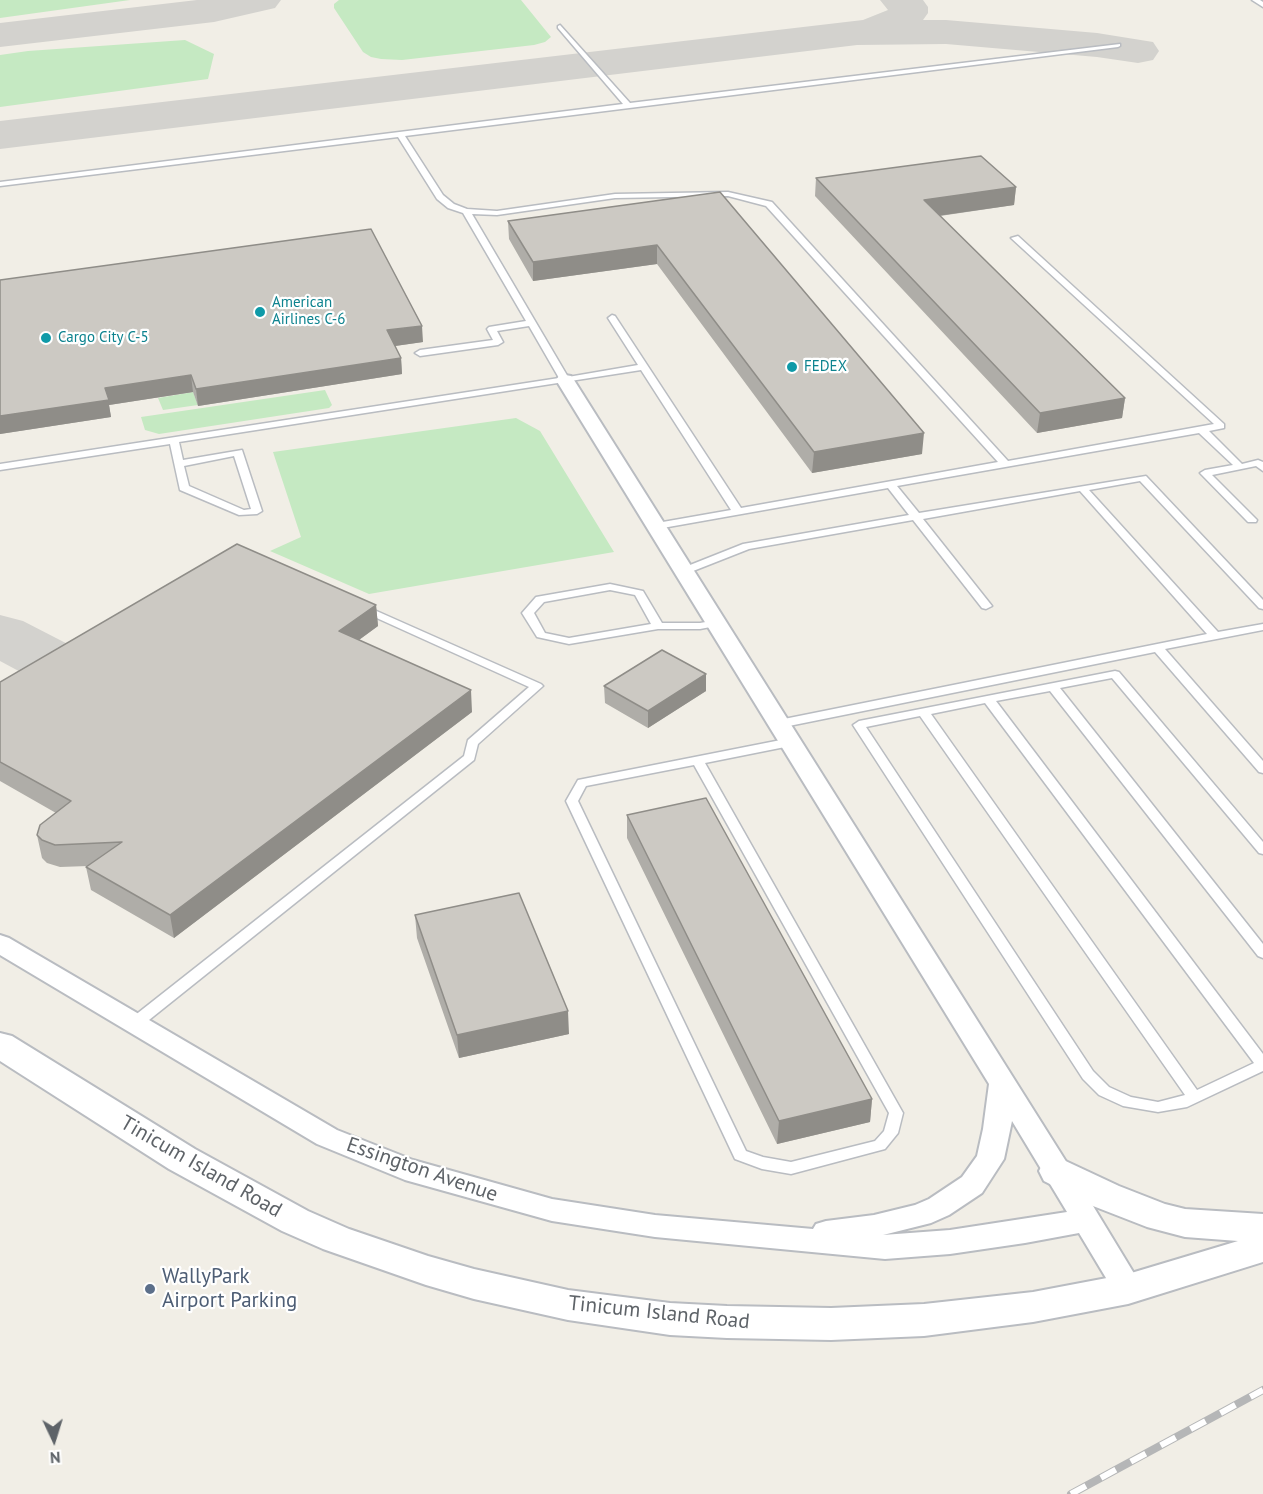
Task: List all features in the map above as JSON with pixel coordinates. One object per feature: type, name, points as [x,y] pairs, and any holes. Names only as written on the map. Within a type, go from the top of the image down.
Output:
[{"type":"street","points":[[565,380],[1128,1289]]},
{"type":"street","name":"Essington Avenue","points":[[0,944],[327,1137],[405,1168],[552,1210],[655,1226],[786,1236]]},
{"type":"street","name":"Tinicum Island Road","points":[[0,1045],[182,1159],[295,1221],[381,1256],[518,1294],[578,1307],[669,1319],[831,1324],[978,1315],[1128,1289],[1192,1271],[1263,1247]]},
{"type":"street","points":[[786,1236],[898,1221],[939,1207],[957,1197],[972,1185],[990,1159],[997,1129],[1002,1085]]},
{"type":"street","points":[[1057,1171],[1115,1200],[1185,1223],[1263,1228]]},
{"type":"street","points":[[786,1236],[885,1246],[950,1242],[1025,1232],[1087,1220]]},
{"type":"lane","points":[[1255,0],[1263,5]]},
{"type":"lane","points":[[560,27],[628,106]]},
{"type":"lane","points":[[0,184],[1118,45]]},
{"type":"lane","points":[[401,135],[440,197],[451,206],[466,211],[497,213],[615,196],[728,194],[769,204],[1006,465]]},
{"type":"lane","points":[[466,211],[565,380]]},
{"type":"lane","points":[[657,526],[1221,426],[1015,238]]},
{"type":"lane","points":[[612,318],[738,512]]},
{"type":"lane","points":[[420,353],[498,342],[492,329],[532,323]]},
{"type":"lane","points":[[0,467],[644,367]]},
{"type":"lane","points":[[1202,430],[1240,466]]},
{"type":"lane","points":[[174,440],[179,464],[184,488],[243,513],[257,511],[238,452],[179,464]]},
{"type":"lane","points":[[1252,520],[1205,473],[1258,464],[1263,468]]},
{"type":"lane","points":[[684,571],[747,546],[1142,478],[1263,606]]},
{"type":"lane","points":[[891,485],[986,606]]},
{"type":"lane","points":[[1082,488],[1215,636]]},
{"type":"lane","points":[[658,626],[639,593],[610,586],[540,599],[528,613],[541,635],[569,641],[658,626],[700,626],[717,623]]},
{"type":"lane","points":[[134,1024],[470,757],[472,742],[537,686],[346,600]]},
{"type":"lane","points":[[698,760],[896,1113],[891,1133],[880,1145],[791,1168],[762,1163],[740,1155],[572,801],[582,783],[698,760],[785,733],[1157,647],[1263,627]]},
{"type":"lane","points":[[1157,647],[1263,769]]},
{"type":"lane","points":[[988,699],[1263,1065],[1182,1103],[1158,1107],[1128,1102],[1104,1091],[1088,1075],[859,725],[1052,686],[1115,674],[1263,850]]},
{"type":"lane","points":[[1052,686],[1263,953]]},
{"type":"lane","points":[[922,712],[1194,1097]]},
{"type":"green space","points":[[0,0],[130,0],[0,18]]},
{"type":"green space","points":[[339,0],[521,0],[551,37],[545,42],[534,45],[402,60],[381,59],[363,52],[334,8],[334,4]]},
{"type":"green space","points":[[185,40],[214,54],[208,79],[0,107],[0,55]]},
{"type":"green space","points":[[325,390],[332,405],[329,408],[159,434],[145,430],[141,417]]},
{"type":"green space","points":[[193,392],[198,405],[163,410],[158,398]]},
{"type":"green space","points":[[516,418],[540,431],[614,552],[369,594],[270,551],[301,537],[273,452]]},
{"type":"building","points":[[981,156],[1016,187],[924,200],[1125,398],[1040,413],[816,178]]},
{"type":"building","name":"FEDEX","points":[[720,192],[924,433],[814,452],[657,245],[533,262],[508,221]]},
{"type":"building","name":"American Airlines C-6","points":[[371,229],[422,326],[387,330],[401,358],[196,389],[191,375],[105,388],[109,400],[0,416],[0,280]]},
{"type":"building","points":[[237,544],[376,605],[339,631],[471,690],[170,915],[86,867],[122,842],[55,845],[42,840],[37,835],[40,825],[71,801],[0,762],[0,682]]},
{"type":"building","points":[[662,650],[706,674],[648,711],[604,686]]},
{"type":"building","points":[[706,798],[872,1099],[779,1121],[627,815]]},
{"type":"building","points":[[519,893],[568,1011],[457,1035],[415,915]]},
{"type":"taxiway","points":[[0,35],[214,10],[261,0]]},
{"type":"taxiway","points":[[0,135],[863,32],[882,28],[904,18],[908,13],[908,7],[900,0]]},
{"type":"taxiway","points":[[858,33],[946,32],[1097,45],[1138,51]]},
{"type":"taxiway","points":[[0,635],[65,669]]},
{"type":"railway","points":[[1071,1494],[1263,1390]]},
{"type":"place","name":"American Airlines C-6","points":[[260,312]]},
{"type":"place","name":"Cargo City C-5","points":[[46,338]]},
{"type":"place","name":"FEDEX","points":[[792,367]]},
{"type":"place","name":"WallyPark Airport Parking","points":[[150,1289]]}]
